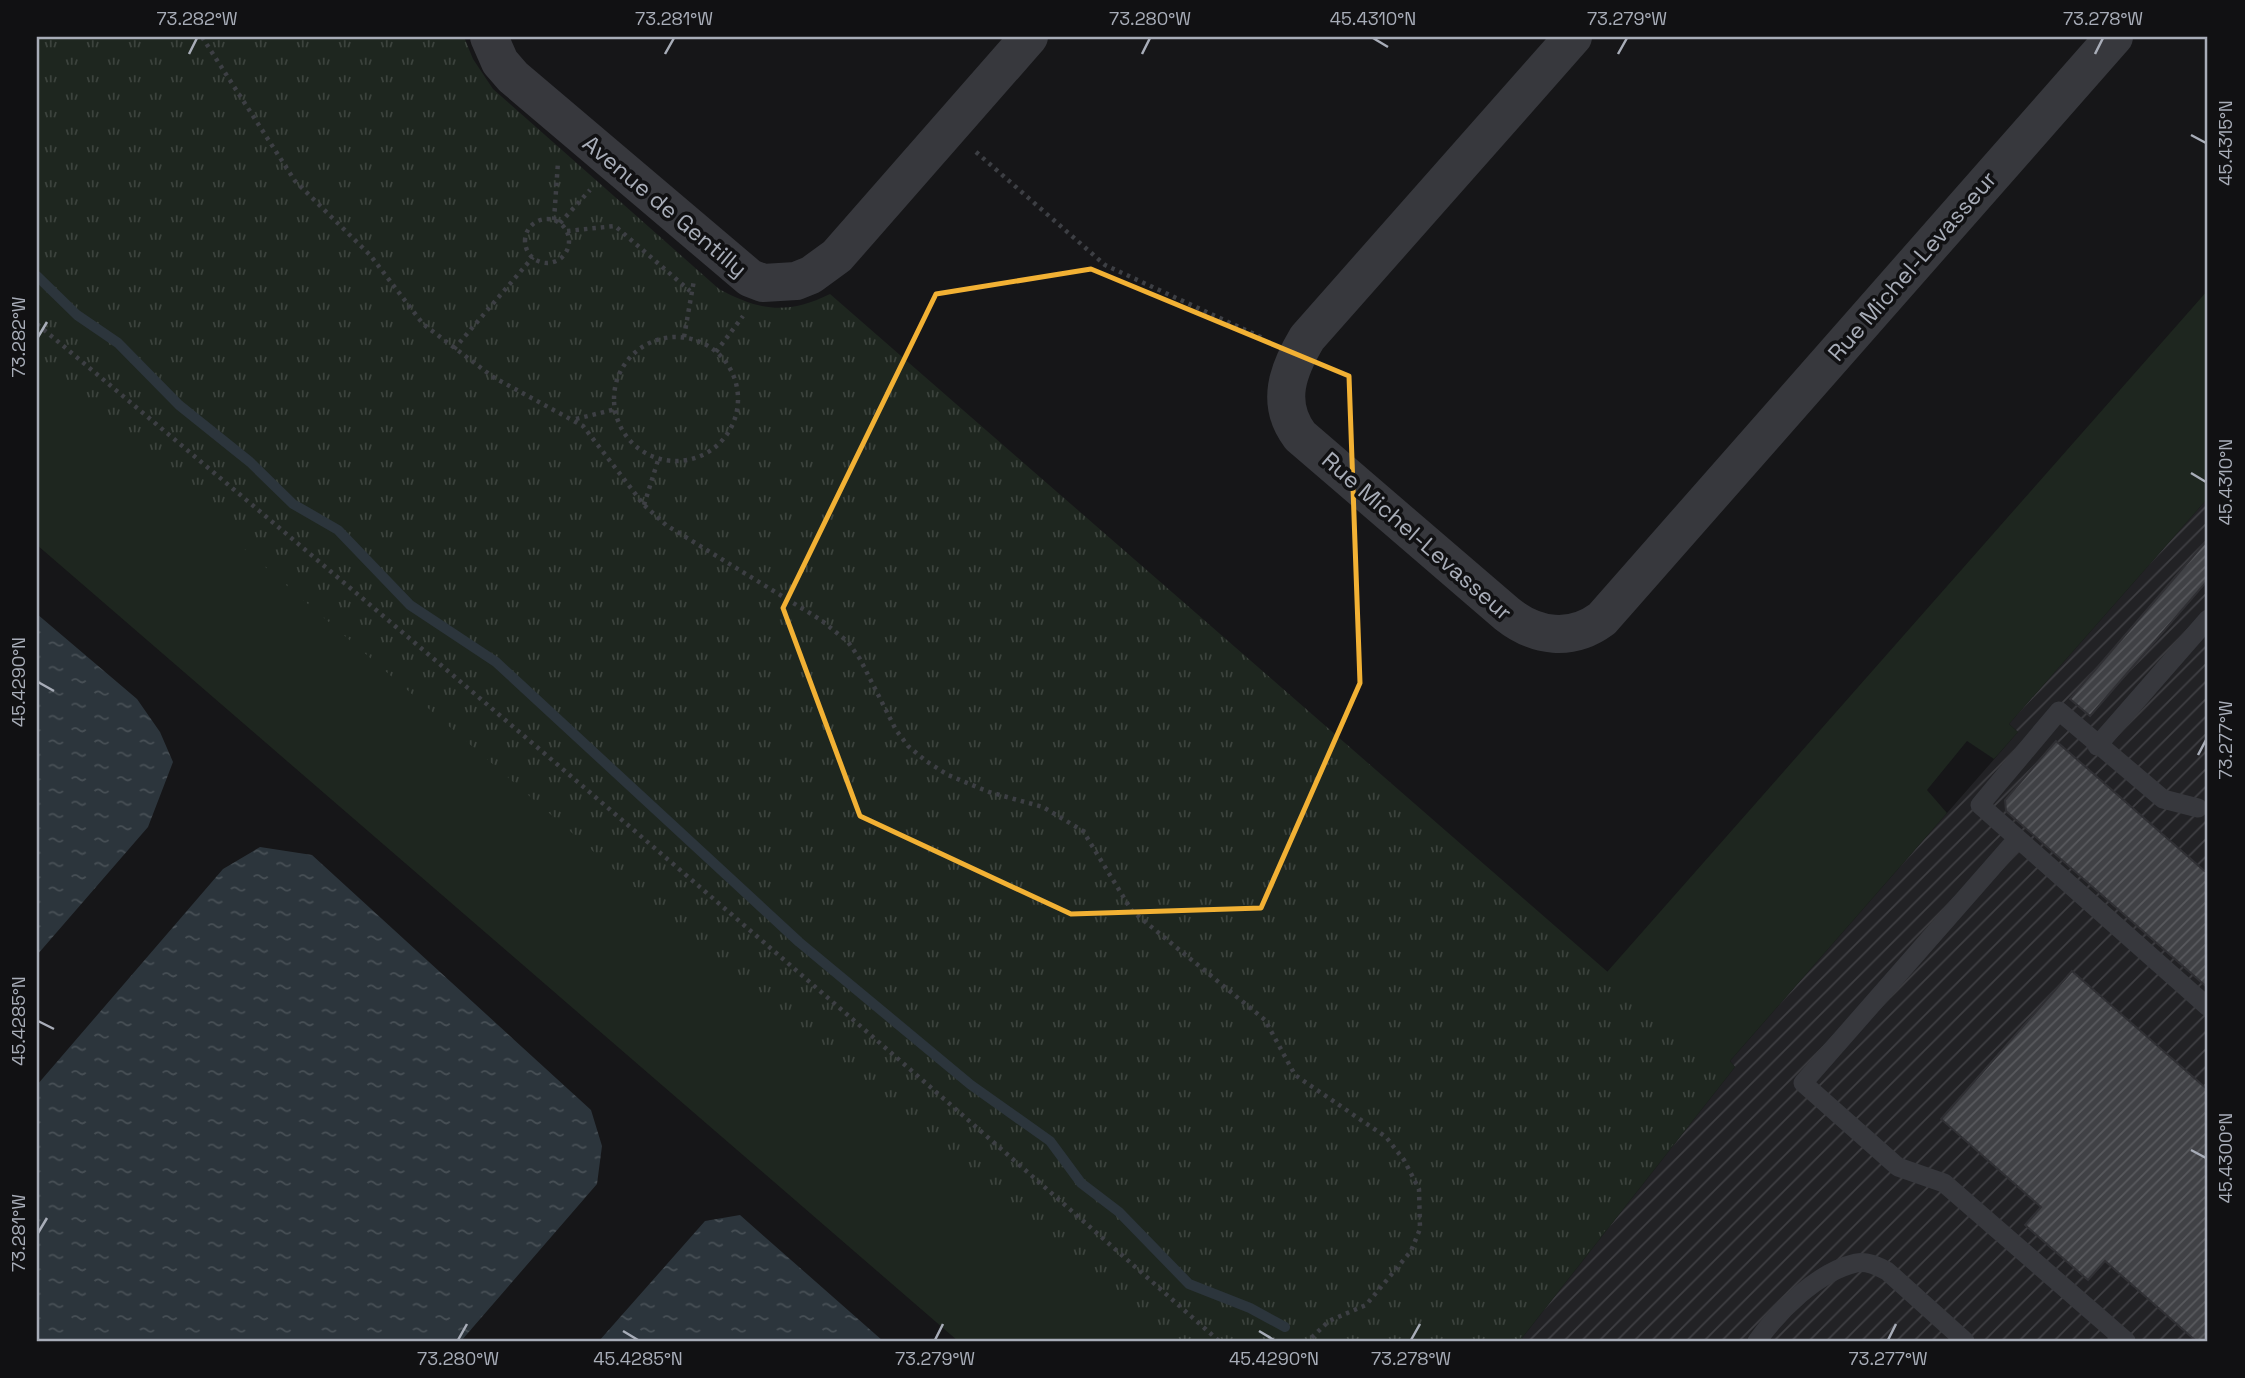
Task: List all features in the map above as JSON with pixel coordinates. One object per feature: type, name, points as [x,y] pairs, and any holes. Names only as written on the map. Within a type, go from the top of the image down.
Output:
[{"type":"street","name":"Avenue de Gentilly","points":[[489,37],[500,62],[513,77],[705,243],[750,278],[778,283],[811,275],[837,256],[1029,37]]},
{"type":"street","name":"Rue Michel-Levasseur","points":[[1573,37],[1307,338],[1291,367],[1286,399],[1291,424],[1300,436],[1382,508],[1518,623],[1560,635],[1590,629],[1602,619],[2114,37]]},
{"type":"lane","points":[[2097,746],[2208,619]]},
{"type":"lane","points":[[2205,807],[2163,799],[2097,746],[2059,711],[1980,805],[2208,1007]]},
{"type":"lane","points":[[2017,839],[1803,1083],[1898,1167],[1944,1183],[2126,1341]]},
{"type":"lane","points":[[1757,1341],[1800,1295],[1830,1274],[1856,1263],[1873,1264],[1887,1272],[1965,1341]]},
{"type":"path","points":[[202,37],[295,181],[370,255],[423,324],[519,394],[574,419],[595,438],[643,505],[666,525],[821,620],[848,642],[860,659],[896,730],[908,746],[926,761],[948,775],[978,788],[1043,807],[1083,831],[1132,911],[1265,1020],[1295,1074],[1386,1137],[1404,1160],[1419,1189],[1420,1229],[1411,1251],[1366,1305],[1329,1321],[1308,1341]]},
{"type":"path","points":[[967,144],[1094,257],[1272,343]]},
{"type":"path","points":[[554,220],[557,165],[561,152]]},
{"type":"path","points":[[560,223],[597,182]]},
{"type":"path","points":[[554,220],[567,231],[569,246],[560,259],[546,263],[533,257],[526,245],[527,231],[537,221],[554,220]]},
{"type":"path","points":[[567,231],[615,226],[690,291]]},
{"type":"path","points":[[454,349],[533,257]]},
{"type":"path","points":[[684,337],[690,291],[697,269]]},
{"type":"path","points":[[716,352],[745,314]]},
{"type":"path","points":[[37,324],[380,612],[954,1106],[1219,1341]]},
{"type":"path","points":[[684,337],[703,342],[716,352],[731,369],[737,388],[738,407],[732,426],[721,442],[705,454],[687,460],[646,453],[630,440],[619,422],[616,409],[617,379],[627,360],[642,346],[663,338],[684,337]]},
{"type":"path","points":[[574,419],[616,409]]},
{"type":"path","points":[[643,505],[659,457]]},
{"type":"highlighted area","points":[[1091,269],[1349,376],[1360,683],[1261,908],[1071,914],[860,816],[783,608],[936,294]]},
{"type":"shaded area","points":[[2208,498],[2208,1341],[1524,1341],[1522,1338],[1735,1067],[1730,1061],[2018,732],[2009,724]]},
{"type":"green space","points":[[37,37],[464,37],[473,59],[493,89],[719,289],[748,302],[774,308],[800,305],[830,294],[1727,1076],[1518,1341],[1158,1341],[37,369]]},
{"type":"green space","points":[[37,76],[1586,1020],[1607,972],[2208,290],[2208,498],[2009,724],[2018,732],[1994,759],[1967,741],[1927,790],[1947,813],[1730,1061],[1735,1067],[1522,1338],[1524,1341],[958,1341],[37,545]]},
{"type":"water","points":[[37,614],[137,699],[160,732],[173,762],[148,827],[37,955]]},
{"type":"water","points":[[260,847],[312,855],[591,1110],[602,1146],[597,1184],[461,1341],[37,1341],[37,1085],[223,869]]},
{"type":"water","points":[[740,1215],[883,1341],[599,1341],[705,1221]]},
{"type":"building","points":[[2208,539],[2208,580],[2090,716],[2070,699]]},
{"type":"building","points":[[2056,741],[2208,874],[2208,988],[2006,811],[2005,800]]},
{"type":"building","points":[[2072,971],[2208,1090],[2208,1341],[2196,1341],[2105,1261],[2088,1280],[2025,1225],[2041,1207],[1941,1119]]},
{"type":"waterway","points":[[37,276],[77,315],[118,343],[179,405],[250,462],[293,504],[338,530],[410,605],[496,662],[799,942],[971,1085],[1050,1141],[1081,1183],[1119,1212],[1189,1284],[1250,1308],[1285,1327]]}]
